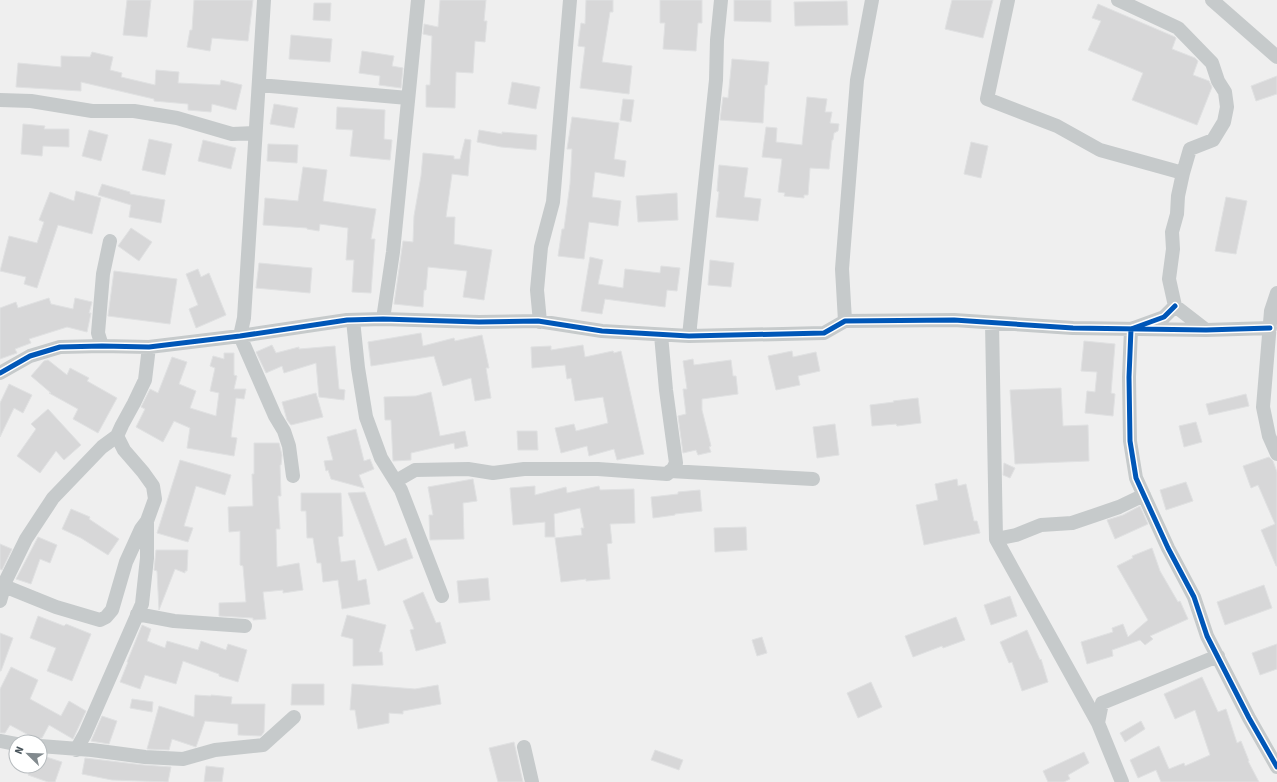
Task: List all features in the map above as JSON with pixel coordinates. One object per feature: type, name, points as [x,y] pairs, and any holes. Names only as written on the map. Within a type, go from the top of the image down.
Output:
[{"type":"street","points":[[264,0],[244,318],[240,336],[275,416],[284,431],[289,446],[293,476]]},
{"type":"street","points":[[383,319],[393,252],[418,0]]},
{"type":"street","points":[[540,322],[538,290],[541,247],[553,202],[570,0]]},
{"type":"street","points":[[689,336],[716,80],[717,40],[721,0]]},
{"type":"street","points":[[845,321],[842,269],[857,80],[872,0]]},
{"type":"street","points":[[1008,0],[987,98],[1056,126],[1100,150],[1183,173]]},
{"type":"street","points":[[1118,0],[1178,28],[1212,63],[1218,81],[1225,92],[1227,106],[1224,122],[1213,140],[1190,149],[1178,196],[1177,214],[1172,232],[1173,250],[1169,279],[1175,306],[1206,330]]},
{"type":"street","points":[[1212,0],[1277,57]]},
{"type":"street","points":[[259,85],[408,98]]},
{"type":"street","points":[[0,100],[31,100],[92,111],[134,111],[177,118],[232,134],[255,134]]},
{"type":"street","points":[[102,346],[98,333],[103,274],[110,241]]},
{"type":"street","points":[[1277,293],[1271,310],[1271,381],[1263,407],[1269,436],[1277,454]]},
{"type":"street","points":[[1131,329],[1164,317],[1175,306]]},
{"type":"street","points":[[0,373],[30,356],[60,347],[149,347],[353,320],[383,319],[540,322],[602,331],[689,336],[824,333],[845,321],[954,320],[1073,328],[1131,329],[1206,330],[1270,328]]},
{"type":"street","points":[[353,320],[358,368],[366,417],[381,458],[401,490],[442,596]]},
{"type":"street","points":[[992,323],[996,539],[1098,723],[1122,782]]},
{"type":"street","points":[[1131,329],[1129,377],[1130,441],[1136,478],[1168,548],[1194,597],[1207,636],[1249,718],[1277,767]]},
{"type":"street","points":[[396,481],[416,470],[468,469],[493,473],[532,469],[598,469],[667,474],[672,470],[676,463],[666,390],[661,335]]},
{"type":"street","points":[[0,601],[4,586],[26,539],[53,498],[102,447],[117,436],[145,380],[149,347]]},
{"type":"street","points":[[4,586],[56,607],[100,620],[106,617],[112,610],[126,562],[141,529],[147,521],[155,499],[153,486],[124,450],[117,436]]},
{"type":"street","points":[[670,471],[813,478]]},
{"type":"street","points":[[996,539],[1016,535],[1041,525],[1072,523],[1119,507],[1144,495]]},
{"type":"street","points":[[76,750],[85,734],[142,604],[147,558],[147,521]]},
{"type":"street","points":[[137,614],[174,621],[245,626]]},
{"type":"street","points":[[1098,723],[1102,703],[1218,656]]},
{"type":"street","points":[[48,747],[92,750],[146,757],[183,759],[215,750],[263,745],[294,717]]},
{"type":"street","points":[[524,747],[532,782]]},
{"type":"building","points":[[127,0],[151,0],[147,37],[123,35]]},
{"type":"building","points":[[194,0],[253,0],[248,41],[212,38],[210,51],[187,47],[190,30],[192,30]]},
{"type":"building","points":[[440,0],[486,0],[484,21],[487,21],[485,42],[475,41],[473,73],[456,72],[455,108],[426,107],[426,85],[430,85],[432,36],[423,34],[424,24],[438,27]]},
{"type":"building","points":[[586,0],[613,0],[613,12],[610,12],[602,62],[632,66],[629,94],[580,88],[585,47],[578,46],[581,23],[585,24]]},
{"type":"building","points":[[660,0],[702,0],[702,23],[698,23],[696,51],[663,49],[665,23],[660,23]]},
{"type":"building","points":[[734,0],[771,0],[771,22],[734,21]]},
{"type":"building","points":[[952,0],[993,0],[983,38],[945,29]]},
{"type":"building","points":[[847,1],[848,25],[795,26],[794,2]]},
{"type":"building","points":[[314,3],[331,3],[330,21],[313,20]]},
{"type":"building","points":[[1098,4],[1175,37],[1176,38],[1172,49],[1195,58],[1198,61],[1193,75],[1209,81],[1212,87],[1197,125],[1132,100],[1143,73],[1088,50],[1101,21],[1092,18]]},
{"type":"building","points":[[291,35],[332,39],[330,62],[289,59]]},
{"type":"building","points":[[362,51],[394,56],[392,66],[403,68],[401,88],[379,85],[380,76],[359,73]]},
{"type":"building","points":[[92,52],[113,57],[110,70],[122,73],[121,77],[155,85],[156,70],[179,72],[178,83],[220,85],[221,80],[242,85],[236,110],[212,104],[211,112],[188,110],[188,104],[154,101],[154,99],[81,82],[81,91],[16,87],[18,63],[61,67],[61,56],[90,57]]},
{"type":"building","points":[[732,59],[769,62],[767,85],[765,85],[763,123],[720,120],[723,97],[728,98]]},
{"type":"building","points":[[1277,76],[1277,94],[1256,101],[1251,86]]},
{"type":"building","points":[[512,82],[540,87],[536,109],[508,104]]},
{"type":"building","points":[[807,97],[827,99],[825,112],[832,112],[830,123],[839,124],[838,131],[834,133],[832,140],[829,169],[810,168],[808,195],[804,195],[804,198],[784,196],[785,193],[778,192],[782,159],[762,157],[766,127],[777,128],[776,142],[802,145]]},
{"type":"building","points":[[623,99],[634,100],[631,122],[620,120]]},
{"type":"building","points":[[274,104],[298,108],[294,128],[270,124]]},
{"type":"building","points":[[337,107],[385,110],[384,139],[392,140],[390,160],[350,156],[353,130],[336,129]]},
{"type":"building","points":[[572,117],[619,123],[614,159],[626,161],[624,177],[595,172],[592,197],[621,201],[618,226],[589,222],[584,259],[558,256],[562,229],[564,229],[570,184],[572,149],[567,149]]},
{"type":"building","points":[[23,124],[45,126],[44,129],[69,129],[69,147],[43,146],[42,156],[21,154]]},
{"type":"building","points":[[89,130],[108,135],[101,161],[82,156]]},
{"type":"building","points":[[479,130],[502,134],[502,132],[537,135],[536,150],[501,147],[477,142]]},
{"type":"building","points":[[149,139],[172,144],[165,175],[142,170]]},
{"type":"building","points":[[465,139],[471,140],[468,176],[452,174],[446,217],[455,217],[454,244],[492,250],[484,300],[463,297],[467,271],[428,267],[423,307],[394,304],[403,241],[413,242],[414,216],[421,176],[423,153],[454,156],[454,159],[460,159]]},
{"type":"building","points":[[203,140],[236,148],[231,169],[198,161]]},
{"type":"building","points":[[971,142],[988,146],[981,178],[964,174]]},
{"type":"building","points":[[268,144],[298,145],[297,163],[267,161]]},
{"type":"building","points":[[719,165],[748,168],[744,197],[761,199],[758,221],[716,217],[719,192],[717,191]]},
{"type":"building","points":[[303,167],[327,170],[323,201],[376,209],[371,239],[375,239],[371,293],[352,292],[354,260],[346,260],[348,228],[320,224],[319,231],[307,228],[263,225],[265,198],[298,201]]},
{"type":"building","points":[[102,184],[130,192],[130,194],[165,200],[161,223],[129,217],[131,205],[98,195]]},
{"type":"building","points":[[76,191],[101,198],[92,234],[58,225],[37,288],[24,284],[26,277],[0,271],[9,236],[37,243],[44,222],[39,220],[50,192],[74,201]]},
{"type":"building","points":[[677,193],[678,220],[638,222],[636,196]]},
{"type":"building","points":[[1226,197],[1247,201],[1236,254],[1215,251]]},
{"type":"building","points":[[131,228],[152,242],[139,261],[118,246]]},
{"type":"building","points":[[590,257],[603,260],[598,284],[623,288],[625,269],[660,273],[661,266],[680,268],[677,291],[667,290],[665,307],[605,299],[602,314],[581,311]]},
{"type":"building","points":[[710,260],[734,263],[731,287],[708,285]]},
{"type":"building","points":[[259,263],[312,268],[310,293],[256,288]]},
{"type":"building","points":[[198,269],[201,277],[209,273],[226,315],[196,328],[189,309],[198,305],[186,274]]},
{"type":"building","points":[[114,271],[177,279],[170,324],[108,316]]},
{"type":"building","points":[[49,298],[51,304],[73,309],[75,298],[92,302],[87,332],[67,327],[29,339],[31,343],[15,349],[17,353],[0,359],[0,308],[16,302],[18,308]]},
{"type":"building","points":[[421,333],[423,346],[454,338],[455,341],[482,335],[489,368],[486,368],[491,398],[475,401],[471,378],[443,386],[434,356],[371,366],[368,342]]},
{"type":"building","points":[[1084,341],[1115,344],[1111,393],[1115,394],[1113,416],[1085,413],[1087,391],[1095,392],[1097,372],[1081,371]]},
{"type":"building","points":[[272,345],[276,353],[299,347],[299,349],[335,346],[339,389],[345,390],[344,400],[319,397],[316,363],[284,373],[282,366],[266,373],[256,352]]},
{"type":"building","points":[[583,345],[585,357],[613,351],[614,353],[621,351],[644,454],[617,460],[614,449],[589,456],[587,446],[561,453],[555,428],[574,424],[576,431],[608,423],[603,397],[575,401],[571,378],[567,379],[565,365],[532,368],[531,347],[551,346],[551,350]]},
{"type":"building","points":[[792,351],[793,357],[816,352],[820,371],[798,376],[800,385],[776,390],[768,356]]},
{"type":"building","points":[[224,353],[234,353],[234,375],[237,376],[234,389],[246,389],[244,399],[236,398],[231,437],[237,438],[234,456],[187,448],[190,428],[174,421],[163,442],[136,427],[145,409],[141,407],[150,389],[158,393],[172,357],[187,362],[179,384],[196,391],[190,408],[216,416],[219,393],[210,391],[215,368],[210,366],[213,356],[224,359]]},
{"type":"building","points":[[693,359],[694,365],[731,360],[733,376],[736,376],[738,394],[702,399],[702,410],[711,446],[709,447],[711,452],[698,455],[696,450],[683,453],[678,416],[686,414],[683,389],[687,389],[683,361]]},
{"type":"building","points":[[48,360],[67,375],[70,368],[89,378],[87,381],[117,398],[98,433],[73,419],[78,409],[49,393],[51,393],[31,376],[44,361]]},
{"type":"building","points":[[9,384],[32,395],[23,413],[14,408],[0,437],[0,403]]},
{"type":"building","points":[[1061,388],[1063,426],[1088,425],[1089,461],[1015,464],[1010,390]]},
{"type":"building","points":[[431,392],[440,436],[465,431],[468,446],[455,449],[454,443],[411,453],[411,460],[393,461],[391,420],[385,420],[384,397],[416,396]]},
{"type":"building","points":[[316,393],[323,417],[291,425],[287,420],[282,402]]},
{"type":"building","points":[[1246,394],[1249,406],[1209,415],[1206,404]]},
{"type":"building","points":[[918,398],[921,423],[897,426],[896,424],[872,426],[870,405]]},
{"type":"building","points":[[48,409],[81,445],[64,460],[56,451],[40,473],[17,456],[36,429],[31,424]]},
{"type":"building","points":[[1196,422],[1202,442],[1184,447],[1179,426]]},
{"type":"building","points":[[835,424],[839,455],[817,458],[813,427]]},
{"type":"building","points":[[356,429],[364,461],[370,459],[374,469],[359,475],[364,488],[331,479],[328,470],[326,471],[324,461],[333,460],[327,437]]},
{"type":"building","points":[[517,431],[537,431],[538,450],[518,450]]},
{"type":"building","points":[[254,443],[279,443],[282,455],[280,465],[281,496],[278,496],[280,529],[276,529],[277,567],[299,563],[303,590],[283,593],[283,590],[263,592],[266,619],[253,620],[253,618],[219,616],[219,603],[246,602],[243,566],[240,565],[240,531],[229,532],[228,507],[253,506],[252,474],[254,474]]},
{"type":"building","points":[[1269,457],[1273,461],[1277,472],[1277,566],[1261,530],[1275,524],[1258,485],[1251,488],[1243,466]]},
{"type":"building","points":[[180,460],[231,475],[225,495],[196,486],[184,526],[193,528],[188,542],[157,533]]},
{"type":"building","points":[[1004,463],[1015,468],[1010,478],[1003,475]]},
{"type":"building","points":[[473,479],[477,501],[463,503],[464,539],[430,540],[429,515],[433,515],[428,487]]},
{"type":"building","points":[[957,479],[958,486],[966,484],[974,521],[977,521],[980,533],[924,545],[916,505],[938,500],[935,484]]},
{"type":"building","points":[[1186,482],[1193,501],[1166,510],[1160,490]]},
{"type":"building","points":[[535,486],[535,495],[566,487],[567,493],[599,486],[600,490],[634,489],[635,523],[610,524],[612,543],[607,544],[610,579],[586,581],[586,579],[561,582],[555,538],[582,535],[581,528],[584,528],[580,508],[554,514],[555,537],[545,537],[545,522],[513,525],[510,488]]},
{"type":"building","points":[[700,490],[702,511],[653,518],[651,497]]},
{"type":"building","points":[[365,492],[385,546],[406,538],[413,558],[378,571],[348,493]]},
{"type":"building","points":[[301,493],[341,493],[343,536],[338,537],[341,562],[355,560],[358,581],[366,579],[370,604],[342,609],[338,580],[323,582],[321,563],[317,563],[313,538],[307,538],[306,511],[301,511]]},
{"type":"building","points":[[1140,506],[1148,524],[1115,539],[1107,520],[1123,515]]},
{"type":"building","points":[[71,509],[90,517],[89,519],[119,539],[108,555],[81,538],[62,529]]},
{"type":"building","points":[[746,527],[747,550],[715,552],[714,528]]},
{"type":"building","points":[[38,537],[57,545],[50,563],[40,559],[31,584],[16,579]]},
{"type":"building","points":[[0,544],[12,549],[2,570],[0,569]]},
{"type":"building","points":[[1152,548],[1160,571],[1178,602],[1180,601],[1188,619],[1150,636],[1153,639],[1145,645],[1140,640],[1112,650],[1113,656],[1087,664],[1081,642],[1113,632],[1112,628],[1123,624],[1128,637],[1148,620],[1117,566],[1133,558],[1132,556]]},
{"type":"building","points":[[156,550],[188,550],[187,571],[185,571],[185,573],[175,569],[159,610],[157,571],[154,570]]},
{"type":"building","points":[[488,578],[490,600],[459,603],[457,581]]},
{"type":"building","points":[[1264,585],[1272,608],[1225,625],[1217,602]]},
{"type":"building","points":[[423,592],[436,623],[440,622],[446,643],[416,651],[410,630],[414,629],[403,601]]},
{"type":"building","points":[[1010,596],[1017,616],[991,625],[984,605]]},
{"type":"building","points":[[347,615],[386,625],[379,652],[382,652],[383,665],[353,666],[353,639],[341,636]]},
{"type":"building","points":[[38,616],[64,626],[66,624],[91,634],[72,681],[47,671],[56,648],[30,638]]},
{"type":"building","points":[[956,617],[965,640],[943,648],[942,646],[913,657],[905,636]]},
{"type":"building","points":[[142,625],[151,629],[147,641],[165,648],[167,641],[198,650],[201,641],[226,650],[228,644],[247,650],[238,682],[183,661],[176,684],[145,675],[140,689],[120,682]]},
{"type":"building","points":[[1027,630],[1040,660],[1041,659],[1048,682],[1022,691],[1012,662],[1009,663],[1000,642]]},
{"type":"building","points":[[0,633],[13,638],[1,671],[0,671]]},
{"type":"building","points":[[762,637],[767,653],[757,656],[752,640]]},
{"type":"building","points":[[1277,644],[1277,669],[1260,675],[1252,653]]},
{"type":"building","points":[[11,667],[38,680],[30,699],[61,716],[69,701],[86,711],[73,739],[49,725],[44,734],[27,734],[10,725],[5,733],[0,733],[0,689]]},
{"type":"building","points":[[1202,677],[1218,712],[1226,709],[1237,743],[1241,741],[1248,761],[1259,782],[1161,782],[1156,770],[1138,778],[1130,760],[1159,746],[1169,769],[1184,763],[1185,766],[1210,755],[1195,710],[1175,719],[1164,694]]},
{"type":"building","points":[[871,682],[882,707],[858,718],[847,693]]},
{"type":"building","points":[[292,684],[324,684],[324,705],[291,705]]},
{"type":"building","points":[[352,684],[415,689],[438,685],[441,704],[403,711],[403,714],[389,713],[389,723],[358,729],[355,710],[350,710]]},
{"type":"building","points":[[195,695],[232,697],[231,704],[265,704],[264,732],[261,736],[238,735],[238,724],[205,721],[196,747],[172,739],[169,750],[147,749],[159,706],[194,717]]},
{"type":"building","points":[[132,699],[153,702],[152,712],[130,708]]},
{"type":"building","points":[[102,716],[117,721],[109,744],[91,741]]},
{"type":"building","points":[[1141,721],[1145,729],[1125,742],[1120,733]]},
{"type":"building","points":[[514,742],[523,782],[498,782],[489,748]]},
{"type":"building","points":[[655,750],[683,760],[679,770],[651,760]]},
{"type":"building","points":[[1084,752],[1089,763],[1068,775],[1070,779],[1064,782],[1048,782],[1043,771]]},
{"type":"building","points":[[48,758],[62,762],[55,782],[48,782],[28,775],[48,774]]},
{"type":"building","points":[[85,758],[171,767],[168,782],[112,780],[82,774]]},
{"type":"building","points":[[206,766],[224,768],[222,782],[204,782]]},
{"type":"cycle path","points":[[1175,306],[1164,317],[1131,329],[1129,377],[1130,441],[1136,478],[1168,548],[1194,597],[1207,636],[1249,718],[1277,767]]},
{"type":"cycle path","points":[[0,373],[30,356],[60,347],[149,347],[240,336],[347,320],[383,319],[479,322],[538,321],[602,331],[689,336],[824,333],[845,321],[954,320],[1073,328],[1206,330],[1270,328]]}]
